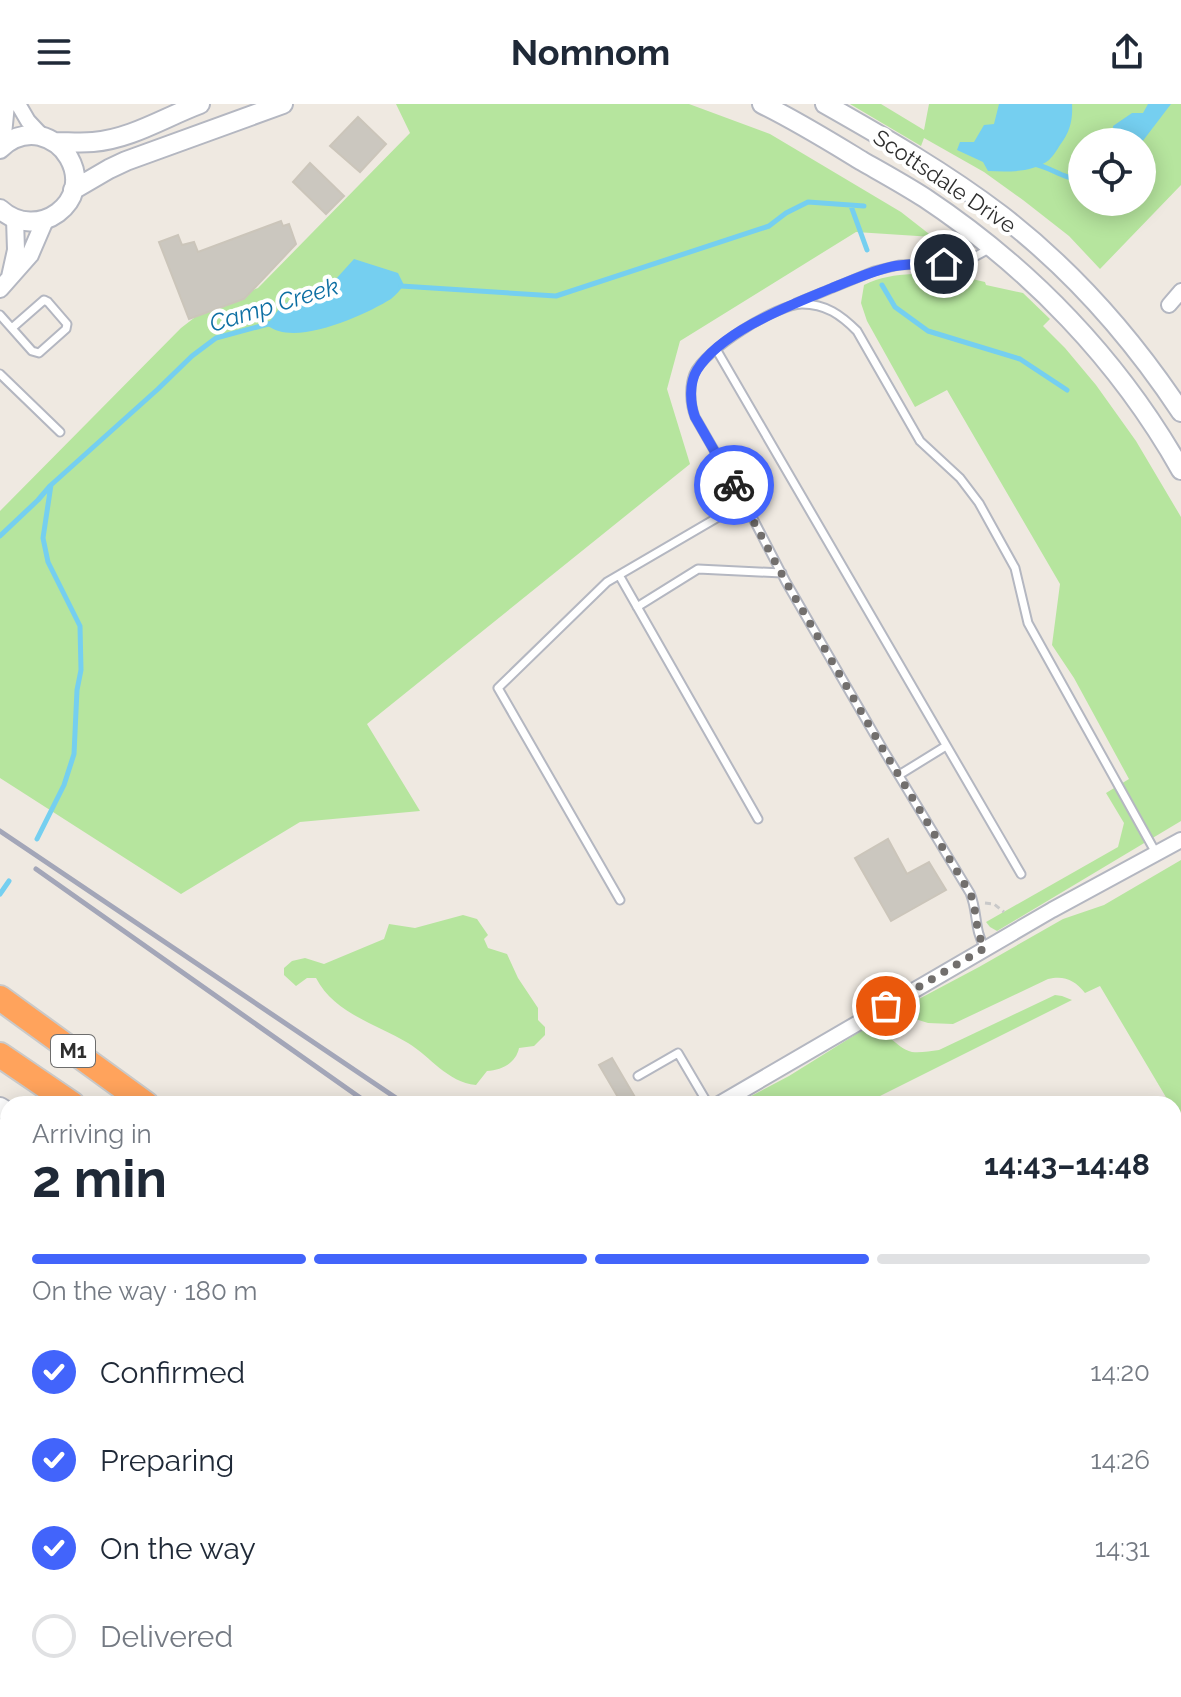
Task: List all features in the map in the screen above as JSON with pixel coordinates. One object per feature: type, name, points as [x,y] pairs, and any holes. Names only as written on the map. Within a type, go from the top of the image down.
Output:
[{"type":"highway","name":"M1","points":[[0,998],[135,1096]]},
{"type":"highway","name":"M1","points":[[0,1055],[60,1096]]},
{"type":"main road","points":[[2,147],[16,138],[29,135],[49,140],[93,142],[110,139],[200,104]]},
{"type":"main road","points":[[73,190],[126,161],[283,104]]},
{"type":"main road","name":"Scottsdale Drive","points":[[762,104],[801,123],[924,198],[991,248],[1064,312],[1092,342],[1143,410],[1181,470]]},
{"type":"main road","name":"Scottsdale Drive","points":[[825,104],[935,170],[1001,215],[1031,240],[1118,328],[1181,412]]},
{"type":"main road","points":[[4,213],[30,222],[45,220],[68,203],[75,177],[72,163],[66,152],[49,140]]},
{"type":"street","points":[[2,147],[7,104]]},
{"type":"street","points":[[18,104],[28,121],[49,140]]},
{"type":"street","points":[[4,213],[16,250],[5,284]]},
{"type":"street","points":[[5,284],[30,255],[45,220]]},
{"type":"street","points":[[1169,305],[1181,291]]},
{"type":"street","points":[[733,1096],[985,948],[1181,840]]},
{"type":"lane","points":[[985,948],[977,929],[970,893],[782,573],[691,406],[695,373],[705,359],[749,327],[792,305],[874,271],[899,265],[965,262],[991,248]]},
{"type":"lane","points":[[0,315],[32,351],[39,353],[66,329],[67,324],[44,300],[12,328]]},
{"type":"lane","points":[[792,305],[832,310],[857,331],[920,441],[969,488],[1015,568],[1028,623],[1156,853]]},
{"type":"lane","points":[[716,349],[1021,874]]},
{"type":"lane","points":[[0,374],[60,432]]},
{"type":"lane","points":[[620,900],[498,688],[607,582],[744,502]]},
{"type":"lane","points":[[637,607],[698,569],[782,573]]},
{"type":"lane","points":[[619,575],[758,819]]},
{"type":"lane","points":[[899,775],[946,746]]},
{"type":"lane","points":[[638,1076],[678,1053],[703,1096]]},
{"type":"path","points":[[985,903],[994,904],[1004,912]]},
{"type":"green space","points":[[396,104],[689,104],[770,134],[901,212],[933,237],[856,232],[680,341],[667,389],[690,464],[367,724],[420,811],[300,822],[181,894],[0,778],[0,511],[181,328],[207,308],[258,288],[410,133]]},
{"type":"green space","points":[[850,104],[881,104],[924,130],[929,104],[1181,104],[1181,185],[1156,211],[1156,128],[1068,128],[1068,216],[1151,216],[1100,269],[1069,236],[1023,200],[984,172],[924,138],[921,146]]},
{"type":"green space","points":[[912,274],[959,276],[1023,293],[1050,319],[1043,326],[1096,385],[1136,441],[1181,517],[1181,821],[997,931],[986,922],[1118,847],[1124,823],[1106,793],[1129,779],[1074,678],[1052,645],[1060,584],[947,390],[915,407],[867,321],[861,303],[864,285],[888,277]]},
{"type":"green space","points":[[1181,860],[1181,1096],[1165,1096],[1100,986],[1085,993],[1069,980],[1048,979],[953,1024],[928,1023],[912,1018],[915,1001],[1063,919],[1104,905]]},
{"type":"green space","points":[[463,915],[477,919],[488,935],[484,939],[488,948],[507,954],[518,978],[538,1008],[538,1020],[545,1027],[545,1035],[534,1046],[519,1048],[512,1062],[487,1071],[476,1085],[456,1079],[408,1043],[345,1009],[333,1000],[316,978],[307,978],[296,986],[284,975],[284,968],[292,961],[305,958],[324,964],[384,939],[389,924],[415,928]]},
{"type":"green space","points":[[1055,995],[1072,1000],[880,1096],[751,1096],[866,1028],[879,1030],[912,1052],[939,1050]]},
{"type":"water","points":[[999,104],[1072,104],[1071,121],[1063,140],[1049,160],[1027,169],[988,171],[983,162],[957,150],[960,142],[974,142],[984,125],[994,124]]},
{"type":"water","points":[[1148,104],[1171,104],[1153,128],[1113,128],[1132,113],[1143,113]]},
{"type":"water","points":[[354,259],[398,273],[404,285],[379,306],[329,327],[294,333],[267,325],[281,306],[335,280]]},
{"type":"building","points":[[358,117],[386,144],[360,172],[330,146]]},
{"type":"building","points":[[310,163],[344,196],[326,214],[293,182]]},
{"type":"building","points":[[281,221],[283,226],[289,224],[296,244],[244,299],[189,319],[159,242],[178,235],[182,245],[194,242],[198,252]]},
{"type":"building","points":[[888,839],[907,874],[929,862],[946,890],[891,921],[855,858]]},
{"type":"building","points":[[612,1058],[634,1096],[617,1096],[599,1065]]},
{"type":"waterway","name":"Camp Creek","points":[[1034,164],[1068,178]]},
{"type":"waterway","name":"Camp Creek","points":[[401,286],[556,296],[769,226],[808,202],[864,206]]},
{"type":"waterway","points":[[851,206],[867,250]]},
{"type":"waterway","points":[[882,285],[895,307],[928,331],[1020,359],[1067,390]]},
{"type":"waterway","name":"Camp Creek","points":[[37,839],[64,785],[74,754],[81,670],[80,626],[48,562],[43,538],[51,485],[192,356],[216,338],[272,323]]},
{"type":"waterway","points":[[0,536],[50,486]]},
{"type":"waterway","name":"Camp Creek","points":[[0,894],[9,881]]},
{"type":"railway","points":[[0,831],[393,1096]]},
{"type":"railway","points":[[36,869],[358,1096]]},
{"type":"way so far","points":[[734,485],[786,582],[974,902],[977,929],[985,948],[886,1006]]},
{"type":"route","points":[[734,485],[691,406],[695,373],[705,359],[725,342],[780,309],[860,276],[899,265],[944,264]]}]
